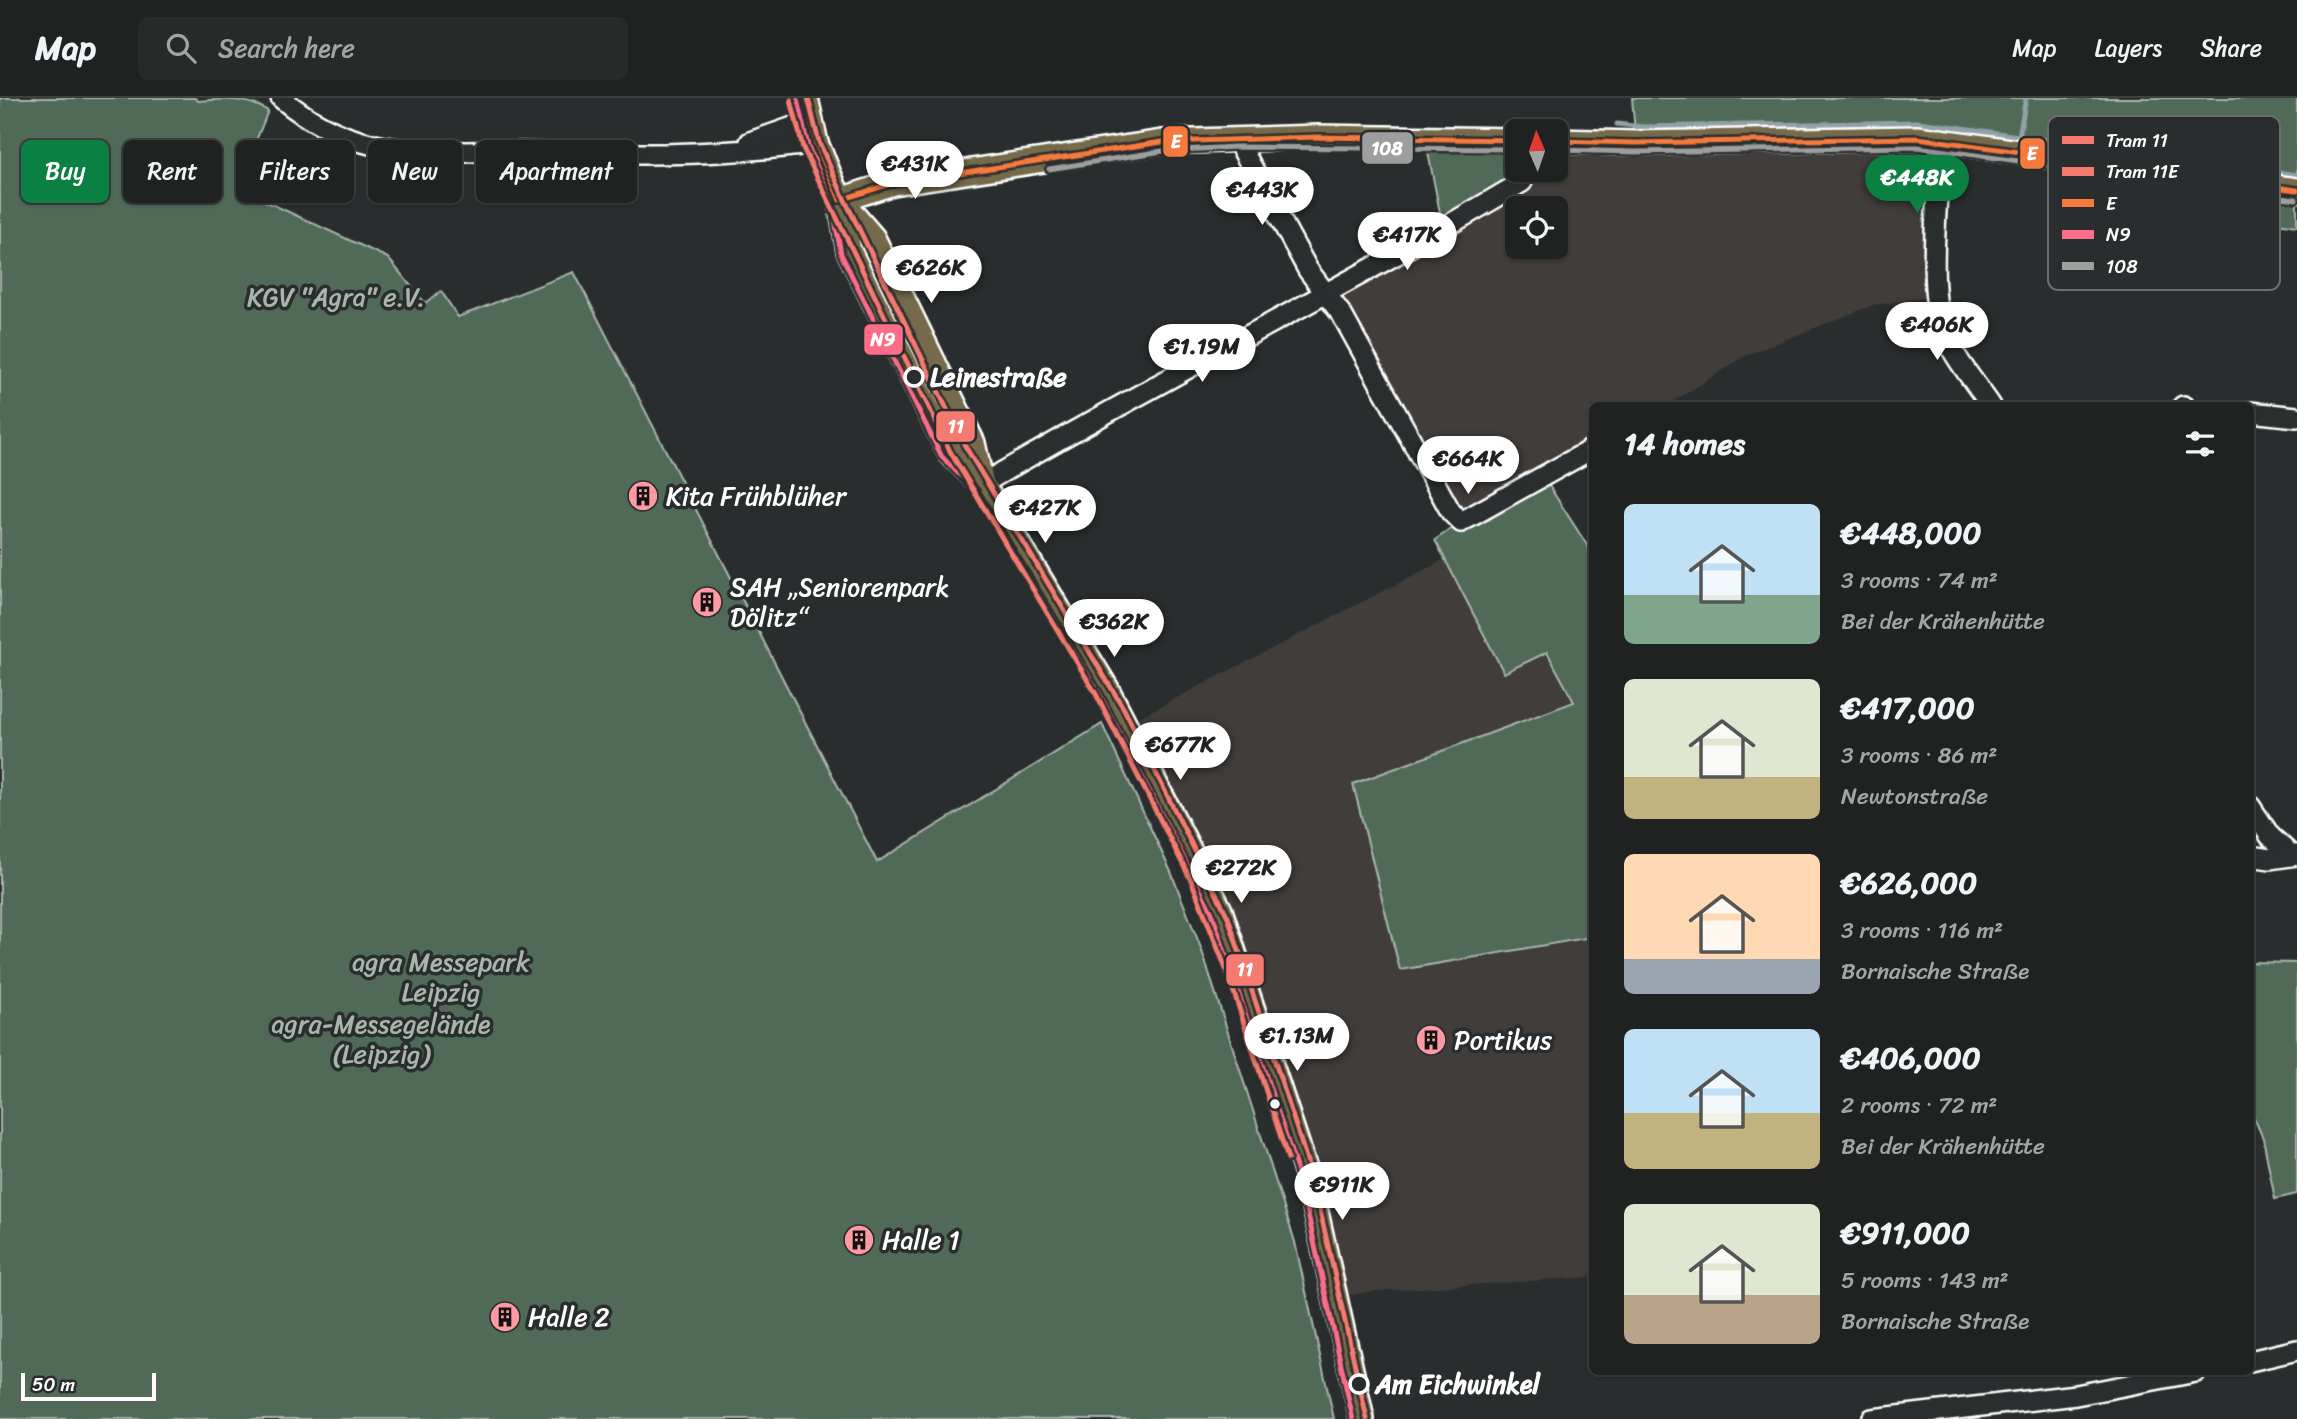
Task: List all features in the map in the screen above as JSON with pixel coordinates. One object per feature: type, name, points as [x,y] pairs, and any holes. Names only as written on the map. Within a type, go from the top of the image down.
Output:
[{"type":"main road","points":[[806,98],[817,144],[840,200],[849,251],[950,453],[982,484],[1107,688],[1220,910],[1309,1180],[1362,1419]]},
{"type":"main road","points":[[840,200],[893,183],[1162,142],[1236,138],[1505,140]]},
{"type":"main road","points":[[1568,141],[1944,140],[2048,156]]},
{"type":"street","points":[[281,98],[301,115],[336,131],[369,144],[411,150],[636,155],[817,144]]},
{"type":"street","points":[[734,151],[751,142],[810,121]]},
{"type":"street","points":[[1236,138],[1308,270],[1342,315],[1451,512],[1461,522],[1589,451]]},
{"type":"street","points":[[1944,140],[1939,156],[1936,281],[1938,312],[1951,345],[1988,402]]},
{"type":"street","points":[[982,484],[1522,182]]},
{"type":"street","points":[[2254,412],[2297,417]]},
{"type":"street","points":[[2254,812],[2270,836],[2294,855]]},
{"type":"street","points":[[2254,857],[2270,859],[2294,855]]},
{"type":"street","points":[[2254,1360],[2297,1350]]},
{"type":"street","points":[[1872,1419],[2004,1412],[2180,1375]]},
{"type":"shaded area","points":[[1944,140],[1935,297],[1873,305],[1747,355],[1672,402],[1589,402],[1589,451],[1461,522],[1325,294],[1507,182],[1568,182],[1568,141]]},
{"type":"shaded area","points":[[1445,559],[1504,672],[1547,652],[1574,702],[1353,784],[1400,970],[1589,938],[1589,1277],[1376,1291],[1336,1297],[1240,970],[1126,724]]},
{"type":"green space","name":"agra-Messegelände (Leipzig)","points":[[0,98],[235,100],[268,111],[256,140],[236,140],[236,203],[269,203],[388,258],[425,303],[441,291],[458,317],[574,272],[877,862],[1102,724],[1171,872],[1201,948],[1295,1242],[1334,1419],[0,1419]]},
{"type":"green space","points":[[1632,98],[2297,98],[2297,226],[2280,224],[2280,116],[2048,116],[2048,157],[1944,140],[1636,143]]},
{"type":"green space","points":[[1425,137],[1505,140],[1505,182],[1510,182],[1443,228]]},
{"type":"green space","points":[[1544,478],[1589,548],[1589,938],[1400,970],[1353,784],[1574,702],[1547,652],[1504,673],[1435,540],[1461,522]]},
{"type":"green space","points":[[2254,962],[2297,963],[2297,1194],[2275,1199],[2263,1138],[2254,1118]]},
{"type":"waterway","points":[[2019,136],[2026,98]]},
{"type":"waterway","points":[[1617,124],[1643,127],[1919,122],[2048,140]]},
{"type":"waterway","points":[[2280,173],[2297,175]]},
{"type":"tram line","name":"11","points":[[808,98],[819,142],[844,198],[965,446],[1124,709],[1228,917],[1313,1179],[1367,1419]]},
{"type":"tram line","name":"11E","points":[[791,100],[803,148],[951,453],[1096,694],[1192,882],[1228,974],[1288,1159]]},
{"type":"transit line","name":"E","points":[[806,98],[816,143],[840,200]]},
{"type":"transit line","name":"N9","points":[[797,100],[808,146],[832,202],[841,254],[942,457],[975,490],[1099,693],[1212,913],[1301,1182],[1353,1419]]},
{"type":"transit line","name":"E","points":[[840,200],[893,183],[1162,142],[1318,137],[1505,140]]},
{"type":"transit line","name":"E","points":[[1568,141],[1636,143],[1918,138],[2048,156]]},
{"type":"transit line","name":"108","points":[[1049,169],[1163,151],[1236,147],[1505,149]]},
{"type":"transit line","name":"108","points":[[1568,150],[1636,152],[1917,147],[2048,165]]},
{"type":"transit line","name":"E","points":[[2280,188],[2297,190]]},
{"type":"transit line","name":"108","points":[[2280,197],[2296,199]]},
{"type":"place","name":"Leinestraße","points":[[914,377]]},
{"type":"place","name":"Kita Frühblüher","points":[[643,496]]},
{"type":"place","name":"SAH „Seniorenpark Dölitz“","points":[[707,602]]},
{"type":"place","name":"Portikus","points":[[1431,1040]]},
{"type":"place","name":"Halle 1","points":[[859,1240]]},
{"type":"place","name":"Halle 2","points":[[505,1317]]},
{"type":"place","name":"Am Eichwinkel","points":[[1359,1384]]},
{"type":"park label","name":"KGV \"Agra\" e.V.","points":[[336,297]]},
{"type":"park label","name":"agra Messepark Leipzig","points":[[441,977]]}]
